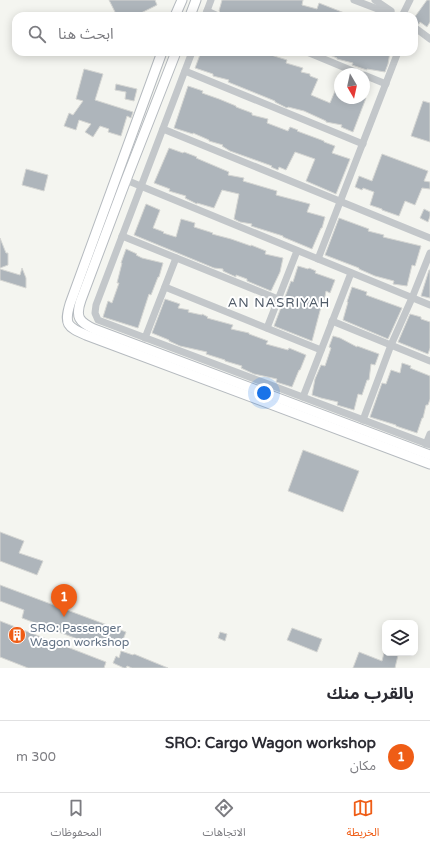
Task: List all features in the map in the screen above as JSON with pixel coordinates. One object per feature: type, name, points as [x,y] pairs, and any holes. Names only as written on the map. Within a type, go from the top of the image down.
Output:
[{"type":"street","points":[[178,12],[182,0]]},
{"type":"street","points":[[192,12],[196,0]]},
{"type":"street","points":[[207,12],[211,0]]},
{"type":"street","points":[[354,0],[386,12]]},
{"type":"street","points":[[375,0],[392,12]]},
{"type":"street","points":[[404,12],[410,0]]},
{"type":"street","points":[[418,30],[430,39]]},
{"type":"street","points":[[161,56],[70,304],[67,317],[69,325],[76,331],[86,335],[430,464]]},
{"type":"street","points":[[174,56],[79,306],[78,316],[80,320],[94,329],[430,455]]},
{"type":"street","points":[[191,56],[96,305],[95,313],[98,320],[428,444],[430,434]]},
{"type":"street","points":[[316,56],[345,68]]},
{"type":"street","points":[[318,259],[396,56]]},
{"type":"street","points":[[185,71],[363,144]]},
{"type":"street","points":[[370,78],[386,84]]},
{"type":"street","points":[[163,129],[430,238]]},
{"type":"street","points":[[126,180],[430,305]]},
{"type":"street","points":[[122,236],[278,299]]},
{"type":"street","points":[[267,328],[297,250]]},
{"type":"street","points":[[363,420],[391,345],[430,253]]},
{"type":"street","points":[[145,338],[176,258]]},
{"type":"street","points":[[303,397],[351,273]]},
{"type":"street","points":[[165,287],[321,350]]},
{"type":"street","points":[[332,321],[430,361]]},
{"type":"building","points":[[109,0],[155,0],[157,5],[143,12],[115,12]]},
{"type":"building","points":[[222,0],[303,0],[302,5],[317,9],[319,3],[342,12],[220,12]]},
{"type":"building","points":[[427,0],[430,0],[430,22],[427,27],[420,22],[418,24],[418,12]]},
{"type":"building","points":[[200,56],[274,56],[287,60],[286,63],[303,68],[301,72],[310,74],[310,76],[318,79],[311,95],[330,103],[334,93],[334,104],[364,104],[353,132],[341,127],[342,125],[326,122],[304,111],[287,108],[275,101],[228,82],[229,80],[213,76],[213,74],[195,68]]},
{"type":"building","points":[[332,56],[389,56],[385,72],[370,70],[370,68],[361,68],[352,65],[353,63],[337,59]]},
{"type":"building","points":[[84,69],[103,74],[95,100],[133,112],[131,118],[127,116],[121,136],[108,132],[109,129],[100,126],[93,137],[85,132],[91,124],[79,120],[76,130],[64,126],[69,113],[73,115],[83,101],[76,99]]},
{"type":"building","points":[[116,84],[137,89],[134,101],[125,99],[126,92],[115,90]]},
{"type":"building","points":[[188,86],[203,91],[202,93],[252,113],[252,115],[268,119],[267,123],[288,131],[290,127],[335,146],[332,153],[350,159],[336,194],[306,181],[315,159],[295,152],[286,170],[279,167],[278,170],[271,167],[272,166],[230,151],[222,146],[223,145],[209,141],[193,133],[174,128]]},
{"type":"building","points":[[423,101],[430,103],[430,142],[411,136]]},
{"type":"building","points":[[169,148],[197,157],[196,158],[229,172],[228,175],[244,178],[243,181],[277,191],[276,195],[310,204],[307,212],[325,217],[322,228],[312,249],[283,236],[251,226],[252,224],[240,222],[234,219],[239,194],[222,190],[214,208],[197,204],[185,198],[186,196],[169,191],[170,189],[154,183]]},
{"type":"building","points":[[382,154],[428,171],[424,181],[430,182],[430,189],[422,188],[415,205],[405,201],[399,216],[370,205],[374,192],[355,187],[359,176],[372,181]]},
{"type":"building","points":[[26,169],[48,175],[44,191],[22,185]]},
{"type":"building","points":[[146,204],[160,210],[153,228],[164,232],[163,233],[176,237],[181,219],[195,223],[194,227],[213,233],[212,234],[251,245],[266,251],[265,254],[283,258],[280,272],[271,291],[247,281],[247,279],[236,275],[236,277],[223,271],[223,269],[214,268],[134,235]]},
{"type":"building","points":[[424,209],[430,212],[428,222],[420,218]]},
{"type":"building","points":[[339,218],[369,229],[368,231],[384,235],[383,237],[421,246],[415,266],[412,265],[407,286],[393,284],[394,281],[375,276],[325,255]]},
{"type":"building","points":[[0,238],[6,253],[8,253],[8,265],[0,268]]},
{"type":"building","points":[[126,249],[142,258],[163,263],[151,295],[149,294],[138,328],[103,317],[108,301],[112,303],[119,283],[117,283],[121,263]]},
{"type":"building","points":[[298,266],[309,268],[316,271],[315,273],[335,280],[330,293],[326,291],[323,307],[321,307],[312,341],[274,326],[291,281],[293,282]]},
{"type":"building","points":[[22,268],[26,278],[26,288],[0,280],[0,269],[20,275]]},
{"type":"building","points":[[430,270],[430,298],[421,296]]},
{"type":"building","points":[[352,287],[367,292],[366,295],[402,308],[388,339],[343,320]]},
{"type":"building","points":[[165,299],[180,304],[178,308],[189,310],[188,312],[202,314],[208,317],[207,318],[233,325],[231,329],[249,333],[268,341],[266,344],[288,350],[289,348],[306,355],[292,387],[276,382],[277,379],[254,374],[241,368],[242,366],[206,354],[207,352],[180,346],[152,333]]},
{"type":"building","points":[[410,314],[421,317],[421,319],[430,322],[430,348],[428,354],[398,342]]},
{"type":"building","points":[[333,336],[357,347],[379,354],[375,365],[371,364],[369,380],[367,380],[362,395],[358,394],[354,410],[337,405],[338,402],[312,395],[315,379],[321,365],[325,366]]},
{"type":"building","points":[[402,363],[430,376],[430,399],[428,405],[426,405],[417,433],[370,417],[382,383],[386,384],[391,370],[400,373]]},
{"type":"building","points":[[303,450],[359,471],[343,512],[288,491]]},
{"type":"building","points":[[0,532],[24,541],[19,553],[43,561],[37,575],[0,561]]},
{"type":"building","points":[[0,585],[126,632],[120,647],[95,637],[91,646],[80,640],[22,618],[24,610],[0,601]]},
{"type":"building","name":"SRO: Passenger Wagon workshop","points":[[0,621],[106,662],[104,668],[28,668],[0,657]]},
{"type":"building","points":[[292,628],[322,639],[317,652],[287,640]]},
{"type":"building","points":[[220,632],[227,634],[225,641],[218,638]]},
{"type":"building","points":[[121,651],[134,654],[168,668],[132,668],[127,666],[124,668],[113,663],[116,656],[119,658]]},
{"type":"building","points":[[359,652],[382,661],[383,656],[398,656],[395,668],[353,668]]},
{"type":"place","name":"SRO: Cargo Wagon workshop","points":[[64,617]]},
{"type":"place","name":"SRO: Passenger Wagon workshop","points":[[17,635]]},
{"type":"district","name":"AN NASRIYAH","points":[[279,303]]}]
